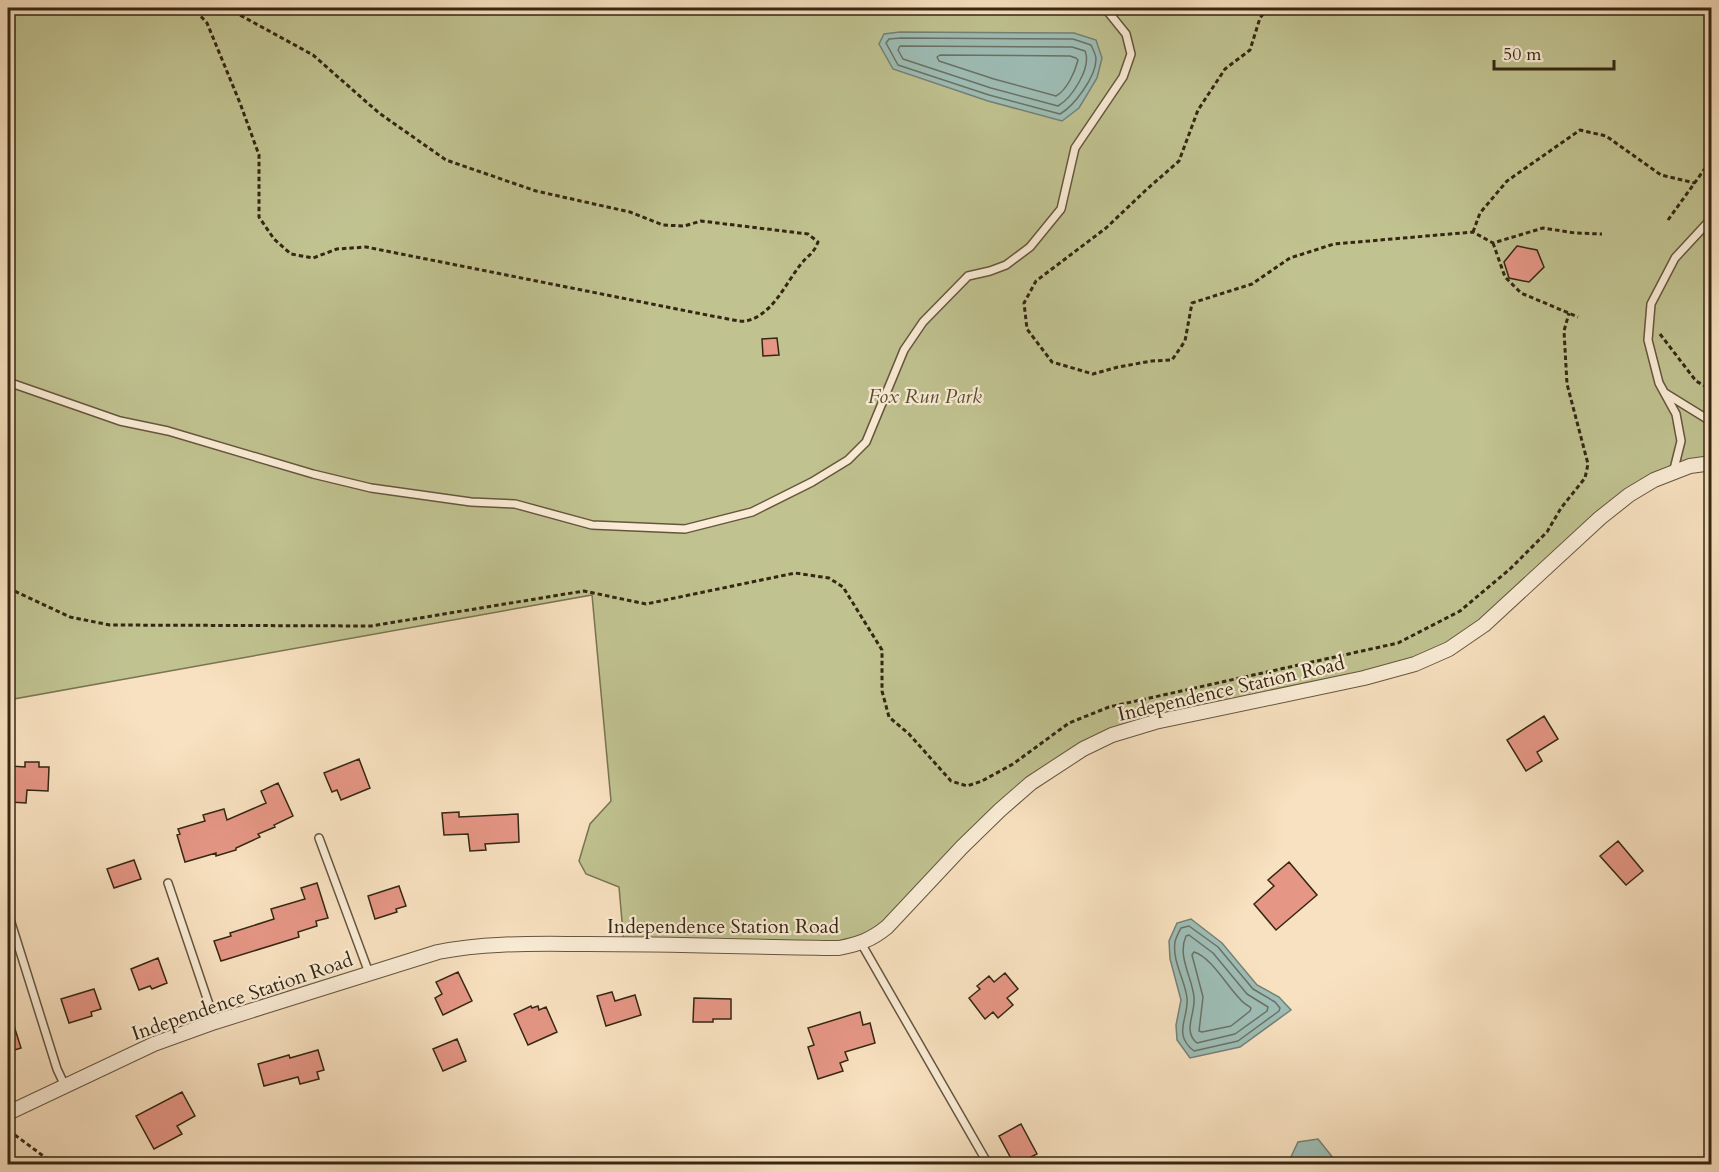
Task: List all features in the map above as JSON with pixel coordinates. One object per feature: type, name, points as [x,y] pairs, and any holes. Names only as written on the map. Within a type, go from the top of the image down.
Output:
[{"type":"street","name":"Independence Station Road","points":[[8,1113],[154,1044],[369,973],[456,948],[496,944],[636,944],[839,948],[861,944],[887,927],[1000,810],[1031,783],[1083,748],[1112,735],[1155,722],[1364,678],[1415,664],[1449,649],[1484,625],[1629,495],[1654,480],[1690,466],[1712,463]]},
{"type":"lane","points":[[8,382],[120,421],[168,430],[313,474],[371,488],[471,502],[515,504],[592,525],[685,529],[752,512],[812,482],[848,460],[866,442],[904,350],[923,322],[968,276],[1006,265],[1030,247],[1061,209],[1075,148],[1123,77],[1131,54],[1126,34],[1105,8]]},
{"type":"lane","points":[[1673,473],[1681,441],[1676,414],[1659,383],[1648,340],[1651,304],[1675,258],[1712,218]]},
{"type":"lane","points":[[1665,393],[1712,422]]},
{"type":"lane","points":[[319,838],[369,973]]},
{"type":"lane","points":[[168,883],[215,1022]]},
{"type":"lane","points":[[8,913],[57,1069],[65,1086]]},
{"type":"lane","points":[[861,944],[988,1164]]},
{"type":"path","points":[[189,8],[196,11],[207,23],[259,155],[259,216],[274,239],[291,254],[313,258],[337,249],[366,247],[744,321],[763,314],[802,263],[815,251],[818,242],[808,234],[701,220],[684,226],[663,225],[630,212],[536,191],[446,160],[379,113],[313,55],[227,8]]},
{"type":"path","points":[[1268,8],[1260,18],[1250,50],[1225,69],[1198,110],[1179,161],[1106,228],[1036,281],[1024,303],[1027,329],[1052,362],[1093,374],[1129,365],[1172,360],[1185,341],[1192,303],[1252,284],[1290,258],[1334,244],[1473,232],[1493,243],[1505,277],[1521,293],[1578,317]]},
{"type":"path","points":[[1473,232],[1480,213],[1507,181],[1580,130],[1606,136],[1661,175],[1695,183]]},
{"type":"path","points":[[1668,220],[1712,162]]},
{"type":"path","points":[[1493,243],[1543,228],[1602,234]]},
{"type":"path","points":[[8,588],[70,616],[110,625],[371,626],[584,591],[646,604],[795,573],[829,578],[843,587],[882,650],[882,691],[889,717],[909,734],[951,781],[967,786],[982,781],[1013,764],[1070,723],[1109,707],[1398,643],[1460,610],[1510,569],[1547,531],[1561,508],[1585,478],[1588,464],[1567,384],[1564,331],[1569,313]]},
{"type":"path","points":[[1649,325],[1664,338],[1696,381],[1712,390]]},
{"type":"path","points":[[8,1132],[54,1164]]},
{"type":"green space","name":"Fox Run Park","points":[[8,8],[1711,8],[1711,463],[1654,480],[1484,625],[1415,664],[1112,735],[1031,783],[861,943],[624,944],[619,887],[586,874],[579,861],[590,824],[611,801],[592,595],[8,700]]},
{"type":"water","points":[[900,32],[1074,33],[1096,40],[1102,58],[1097,78],[1079,108],[1062,121],[988,101],[893,69],[879,44],[884,34]]},
{"type":"water","points":[[1191,919],[1222,943],[1257,985],[1279,997],[1291,1010],[1240,1047],[1190,1058],[1177,1040],[1176,1025],[1181,1000],[1170,959],[1169,941],[1177,923]]},
{"type":"water","points":[[1318,1139],[1338,1164],[1291,1164],[1290,1159],[1298,1142]]},
{"type":"building","points":[[1517,246],[1537,250],[1544,267],[1529,282],[1509,278],[1504,262]]},
{"type":"building","points":[[777,338],[779,355],[763,356],[762,339]]},
{"type":"building","points":[[1544,716],[1558,739],[1537,752],[1542,761],[1526,771],[1507,740]]},
{"type":"building","points":[[359,759],[370,788],[341,800],[337,790],[332,792],[324,773]]},
{"type":"building","points":[[25,762],[39,762],[39,767],[49,767],[48,791],[27,790],[26,803],[10,802],[11,766],[25,767]]},
{"type":"building","points":[[278,783],[293,816],[258,834],[260,837],[236,850],[185,862],[177,835],[180,834],[178,829],[205,821],[203,815],[224,809],[227,820],[266,803],[261,791]]},
{"type":"building","points":[[459,812],[459,817],[518,814],[519,842],[485,844],[486,850],[470,851],[468,834],[444,835],[442,813]]},
{"type":"building","points":[[1618,841],[1643,871],[1626,885],[1600,856]]},
{"type":"building","points":[[134,860],[141,879],[114,888],[107,869]]},
{"type":"building","points":[[1289,862],[1317,895],[1276,930],[1254,904],[1274,886],[1268,880]]},
{"type":"building","points":[[317,883],[328,918],[316,921],[317,926],[298,932],[299,937],[221,961],[214,941],[231,936],[230,933],[274,919],[271,909],[305,899],[301,888]]},
{"type":"building","points":[[399,886],[406,906],[396,909],[397,912],[375,919],[368,896]]},
{"type":"building","points":[[158,958],[167,983],[152,989],[150,986],[139,990],[131,969]]},
{"type":"building","points":[[458,972],[472,1001],[443,1015],[435,998],[442,994],[436,982]]},
{"type":"building","points":[[1005,973],[1018,989],[1007,998],[1013,1005],[998,1018],[993,1012],[985,1019],[969,998],[980,989],[977,986],[989,976],[994,982]]},
{"type":"building","points":[[94,989],[101,1009],[91,1012],[92,1016],[69,1023],[61,999]]},
{"type":"building","points":[[612,992],[615,1001],[635,995],[641,1015],[606,1026],[597,996]]},
{"type":"building","points":[[694,998],[731,999],[731,1019],[693,1022]]},
{"type":"building","points":[[531,1006],[532,1008],[538,1006],[539,1010],[546,1007],[557,1032],[528,1045],[514,1014]]},
{"type":"building","points":[[860,1012],[863,1025],[870,1023],[875,1043],[845,1052],[848,1060],[840,1063],[843,1071],[818,1079],[808,1047],[814,1045],[808,1028]]},
{"type":"building","points":[[10,1013],[21,1048],[8,1052],[8,1014]]},
{"type":"building","points":[[457,1039],[466,1061],[443,1071],[433,1049]]},
{"type":"building","points":[[318,1050],[324,1070],[317,1072],[319,1079],[300,1084],[298,1077],[264,1086],[258,1064]]},
{"type":"building","points":[[182,1092],[195,1116],[177,1126],[182,1134],[154,1149],[136,1116]]},
{"type":"building","points":[[1021,1124],[1037,1154],[1014,1164],[999,1136]]}]
